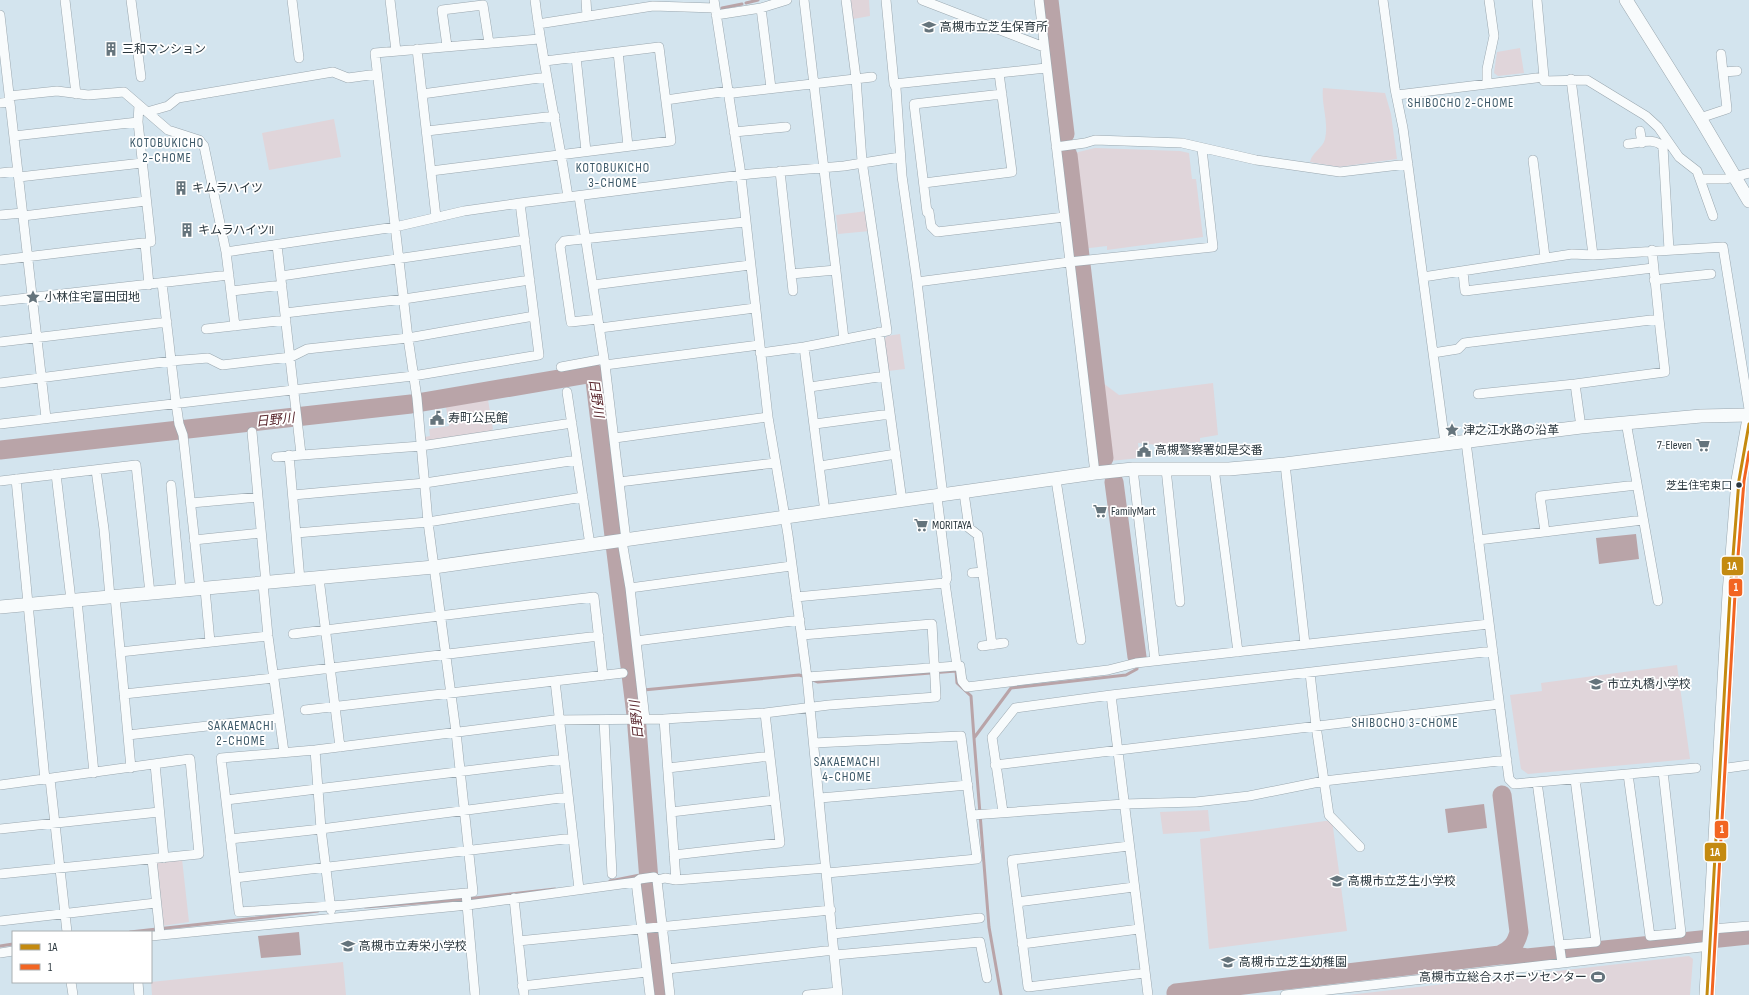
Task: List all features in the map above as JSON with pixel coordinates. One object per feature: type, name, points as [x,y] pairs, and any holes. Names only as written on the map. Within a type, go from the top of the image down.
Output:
[{"type":"main road","points":[[1707,995],[1739,480],[1749,424]]},
{"type":"street","points":[[65,0],[76,94]]},
{"type":"street","points":[[131,0],[141,77]]},
{"type":"street","points":[[292,0],[299,58]]},
{"type":"street","points":[[390,0],[396,51]]},
{"type":"street","points":[[535,0],[539,39],[545,61],[562,154],[568,197]]},
{"type":"street","points":[[586,0],[587,16]]},
{"type":"street","points":[[538,24],[668,3],[715,8],[761,8],[784,0]]},
{"type":"street","points":[[804,0],[844,339]]},
{"type":"street","points":[[561,367],[759,349],[804,347],[887,331],[862,161],[856,78],[846,0]]},
{"type":"street","points":[[886,0],[894,84],[896,88],[900,157],[917,282],[940,496],[947,578],[945,582],[957,666],[960,666],[962,681],[967,686],[1108,670],[1136,663],[1489,624]]},
{"type":"street","points":[[922,0],[934,2],[1044,47]]},
{"type":"street","points":[[1039,0],[1064,218],[1077,262],[1095,473]]},
{"type":"street","points":[[1382,0],[1408,164],[1445,443]]},
{"type":"street","points":[[1488,84],[1488,69],[1494,36],[1489,0]]},
{"type":"street","points":[[1537,0],[1544,81],[1571,79],[1587,80],[1646,116],[1658,127],[1679,157],[1697,172],[1701,179],[1713,216]]},
{"type":"street","points":[[1626,0],[1700,118],[1749,202]]},
{"type":"street","points":[[447,46],[442,10],[483,5],[489,43]]},
{"type":"street","points":[[715,8],[741,176],[759,349],[768,417],[808,677],[831,910],[838,993],[807,995]]},
{"type":"street","points":[[761,8],[771,88]]},
{"type":"street","points":[[0,15],[4,76],[10,99],[46,418]]},
{"type":"street","points":[[539,39],[374,53],[408,338],[419,410],[428,522],[456,732],[473,892],[331,906],[239,912],[221,758],[314,750],[456,732],[559,720],[664,719],[936,697],[932,624],[802,635]]},
{"type":"street","points":[[431,171],[671,141],[659,47],[545,61]]},
{"type":"street","points":[[417,49],[436,217]]},
{"type":"street","points":[[618,52],[628,146]]},
{"type":"street","points":[[1700,118],[1727,109],[1721,54]]},
{"type":"street","points":[[576,57],[586,151]]},
{"type":"street","points":[[894,84],[1046,68]]},
{"type":"street","points":[[1723,72],[1737,71]]},
{"type":"street","points":[[147,112],[168,106],[178,98],[333,72],[348,78],[377,74]]},
{"type":"street","points":[[924,183],[1012,172],[999,73]]},
{"type":"street","points":[[422,94],[547,77]]},
{"type":"street","points":[[666,100],[728,91],[734,93],[814,82],[872,77]]},
{"type":"street","points":[[1397,96],[1544,77]]},
{"type":"street","points":[[1571,79],[1593,255]]},
{"type":"street","points":[[0,103],[10,99],[57,91],[88,95],[124,92],[168,130],[199,140],[204,146],[226,252],[232,291],[234,326]]},
{"type":"street","points":[[1002,94],[914,104],[930,226],[937,232],[1064,218]]},
{"type":"street","points":[[0,260],[151,242],[138,122],[139,105]]},
{"type":"street","points":[[427,131],[555,116]]},
{"type":"street","points":[[14,136],[138,122]]},
{"type":"street","points":[[734,132],[786,127]]},
{"type":"street","points":[[1640,131],[1642,143]]},
{"type":"street","points":[[1056,147],[1095,140],[1182,143],[1202,149],[1256,160],[1340,172],[1408,164]]},
{"type":"street","points":[[1628,144],[1655,141],[1660,143],[1663,147],[1669,250]]},
{"type":"street","points":[[917,282],[1213,247],[1202,149]]},
{"type":"street","points":[[226,252],[395,227],[464,211],[520,203],[780,171],[844,166],[862,161],[900,157]]},
{"type":"street","points":[[1533,160],[1544,256]]},
{"type":"street","points":[[0,173],[18,174],[142,163]]},
{"type":"street","points":[[780,171],[793,291]]},
{"type":"street","points":[[1701,179],[1734,177],[1749,173]]},
{"type":"street","points":[[579,196],[605,362],[645,719]]},
{"type":"street","points":[[0,215],[146,201]]},
{"type":"street","points":[[0,424],[414,376],[539,356],[520,203]]},
{"type":"street","points":[[745,222],[564,241],[560,246],[571,322],[599,324],[755,308]]},
{"type":"street","points":[[232,291],[281,280],[525,240]]},
{"type":"street","points":[[144,243],[149,284]]},
{"type":"street","points":[[277,245],[295,390],[301,454]]},
{"type":"street","points":[[1423,277],[1463,272],[1544,256],[1572,254],[1593,255],[1652,250],[1723,247],[1749,409]]},
{"type":"street","points":[[1478,394],[1575,384],[1665,372],[1652,250]]},
{"type":"street","points":[[593,285],[750,265]]},
{"type":"street","points":[[1463,272],[1465,290],[1653,268]]},
{"type":"street","points":[[792,274],[836,270]]},
{"type":"street","points":[[1654,280],[1711,274]]},
{"type":"street","points":[[0,301],[229,275]]},
{"type":"street","points":[[206,329],[234,326],[530,280]]},
{"type":"street","points":[[162,283],[179,424],[184,435],[194,540],[203,589],[210,642]]},
{"type":"street","points":[[0,383],[171,361],[208,358],[222,365],[291,357],[307,349],[408,338],[534,316]]},
{"type":"street","points":[[1434,353],[1458,349],[1464,343],[1659,319]]},
{"type":"street","points":[[0,342],[167,322]]},
{"type":"street","points":[[880,332],[902,501]]},
{"type":"street","points":[[804,347],[825,512]]},
{"type":"street","points":[[810,387],[885,376]]},
{"type":"street","points":[[1575,384],[1581,427]]},
{"type":"street","points":[[567,392],[590,545]]},
{"type":"street","points":[[815,424],[890,414]]},
{"type":"street","points":[[0,607],[434,567],[1056,480],[1095,473],[1133,469],[1229,469],[1285,464],[1445,443],[1466,442],[1626,422],[1733,414],[1749,415]]},
{"type":"street","points":[[614,438],[768,417]]},
{"type":"street","points":[[1626,422],[1658,601]]},
{"type":"street","points":[[276,456],[421,446],[572,423]]},
{"type":"street","points":[[252,432],[268,636],[284,752]]},
{"type":"street","points":[[1466,442],[1509,778],[1514,784],[1696,768]]},
{"type":"street","points":[[820,466],[896,454]]},
{"type":"street","points":[[290,455],[300,580]]},
{"type":"street","points":[[293,494],[425,483],[577,460]]},
{"type":"street","points":[[619,482],[775,463]]},
{"type":"street","points":[[1285,464],[1305,644]]},
{"type":"street","points":[[0,481],[136,465],[150,593]]},
{"type":"street","points":[[1214,468],[1238,652]]},
{"type":"street","points":[[1133,469],[1155,661]]},
{"type":"street","points":[[1166,469],[1180,602]]},
{"type":"street","points":[[96,470],[120,652],[131,768]]},
{"type":"street","points":[[56,474],[74,600],[94,773]]},
{"type":"street","points":[[16,479],[47,780],[60,868],[67,931]]},
{"type":"street","points":[[1056,480],[1081,640]]},
{"type":"street","points":[[1545,532],[1540,496],[1637,484]]},
{"type":"street","points":[[171,485],[181,591]]},
{"type":"street","points":[[964,493],[969,528],[978,536],[992,645]]},
{"type":"street","points":[[190,503],[258,496]]},
{"type":"street","points":[[296,534],[428,522],[583,497]]},
{"type":"street","points":[[1478,540],[1643,520]]},
{"type":"street","points":[[194,540],[261,533]]},
{"type":"street","points":[[630,588],[791,566]]},
{"type":"street","points":[[972,573],[983,572]]},
{"type":"street","points":[[319,578],[340,747]]},
{"type":"street","points":[[796,597],[945,582]]},
{"type":"street","points":[[293,634],[325,628],[594,597],[603,676]]},
{"type":"street","points":[[636,641],[800,620]]},
{"type":"street","points":[[120,652],[268,636]]},
{"type":"street","points":[[124,694],[274,677],[330,668],[599,636]]},
{"type":"street","points":[[982,646],[1004,643]]},
{"type":"street","points":[[1004,812],[995,765],[992,737],[1015,708],[1111,695],[1493,651]]},
{"type":"street","points":[[808,677],[957,666]]},
{"type":"street","points":[[305,710],[623,673]]},
{"type":"street","points":[[1310,673],[1329,815],[1360,847]]},
{"type":"street","points":[[555,681],[579,889]]},
{"type":"street","points":[[1111,695],[1148,995]]},
{"type":"street","points":[[995,765],[1499,704]]},
{"type":"street","points":[[674,855],[780,843],[765,712]]},
{"type":"street","points":[[128,735],[280,718]]},
{"type":"street","points":[[664,719],[676,880]]},
{"type":"street","points":[[604,720],[612,874]]},
{"type":"street","points":[[152,859],[157,932],[468,905],[636,882],[640,879],[654,877],[657,880],[665,878],[676,880],[827,871],[977,859],[961,736],[814,743]]},
{"type":"street","points":[[314,750],[319,789],[321,829],[332,918]]},
{"type":"street","points":[[668,768],[770,756]]},
{"type":"street","points":[[0,785],[47,780],[190,759],[199,854],[0,874]]},
{"type":"street","points":[[226,800],[564,759]]},
{"type":"street","points":[[972,815],[1124,804],[1204,801],[1249,796],[1324,781],[1507,760]]},
{"type":"street","points":[[155,764],[164,858]]},
{"type":"street","points":[[1720,769],[1749,765]]},
{"type":"street","points":[[1628,774],[1650,936],[1681,933],[1663,771]]},
{"type":"street","points":[[1561,954],[1596,942],[1575,779]]},
{"type":"street","points":[[1537,782],[1561,954]]},
{"type":"street","points":[[820,798],[968,785]]},
{"type":"street","points":[[230,839],[321,829],[568,797]]},
{"type":"street","points":[[671,812],[775,800]]},
{"type":"street","points":[[0,829],[159,812]]},
{"type":"street","points":[[235,878],[469,849],[573,838]]},
{"type":"street","points":[[1129,846],[1012,860],[1022,944],[1028,987],[1145,973]]},
{"type":"street","points":[[657,880],[670,995]]},
{"type":"street","points":[[636,882],[650,995]]},
{"type":"street","points":[[1017,902],[1134,887]]},
{"type":"street","points":[[466,893],[475,995]]},
{"type":"street","points":[[514,898],[523,990],[647,972]]},
{"type":"street","points":[[0,921],[156,903]]},
{"type":"street","points":[[518,941],[831,910]]},
{"type":"street","points":[[833,934],[980,918]]},
{"type":"street","points":[[1712,929],[1749,926]]},
{"type":"street","points":[[1022,944],[1140,929]]},
{"type":"street","points":[[1671,934],[1673,951]]},
{"type":"street","points":[[666,969],[835,953],[980,942],[987,978]]},
{"type":"street","points":[[1285,995],[1561,954],[1673,951],[1710,946]]},
{"type":"street","points":[[0,953],[12,951]]},
{"type":"street","points":[[71,983],[72,995]]},
{"type":"street","points":[[138,983],[139,995]]},
{"type":"shaded area","points":[[850,0],[869,0],[870,16],[853,19]]},
{"type":"shaded area","points":[[1520,48],[1524,73],[1498,76],[1494,73],[1497,52]]},
{"type":"shaded area","points":[[1323,88],[1385,93],[1391,114],[1397,159],[1339,167],[1310,162],[1313,155],[1325,139],[1326,126]]},
{"type":"shaded area","points":[[334,119],[341,157],[269,170],[262,133]]},
{"type":"shaded area","points":[[1095,148],[1180,151],[1189,153],[1192,179],[1196,179],[1203,237],[1107,250],[1107,246],[1081,249],[1070,154]]},
{"type":"shaded area","points":[[867,211],[870,231],[838,234],[836,215]]},
{"type":"shaded area","points":[[900,334],[905,369],[888,371],[884,340],[887,336]]},
{"type":"shaded area","points":[[1103,383],[1119,395],[1213,383],[1218,435],[1200,438],[1200,442],[1158,445],[1138,443],[1140,458],[1110,461],[1107,459],[1098,384]]},
{"type":"shaded area","points":[[488,400],[493,429],[491,431],[428,441],[425,439],[425,437],[430,436],[429,429],[449,426],[446,407]]},
{"type":"shaded area","points":[[1636,534],[1639,559],[1599,564],[1596,538]]},
{"type":"shaded area","points":[[1677,665],[1690,759],[1528,774],[1521,769],[1510,695],[1542,691],[1541,683]]},
{"type":"shaded area","points":[[1484,804],[1487,828],[1448,833],[1445,809]]},
{"type":"shaded area","points":[[1208,810],[1210,831],[1163,834],[1160,812]]},
{"type":"shaded area","points":[[1332,820],[1347,931],[1209,949],[1200,839]]},
{"type":"shaded area","points":[[182,859],[189,922],[162,926],[157,863]]},
{"type":"shaded area","points":[[299,932],[301,955],[261,958],[258,936]]},
{"type":"shaded area","name":"高槻市立総合スポーツセンター","points":[[1689,956],[1693,959],[1690,995],[1348,995]]},
{"type":"shaded area","points":[[343,962],[346,995],[152,995],[152,982]]},
{"type":"waterway","points":[[746,3],[758,0]]},
{"type":"waterway","points":[[1049,0],[1065,134]]},
{"type":"waterway","points":[[722,8],[742,4]]},
{"type":"waterway","points":[[1068,155],[1104,458]]},
{"type":"waterway","name":"日野川","points":[[0,450],[411,404],[594,373],[636,715],[658,995]]},
{"type":"waterway","points":[[1114,482],[1137,657]]},
{"type":"waterway","points":[[1001,995],[989,927],[974,738],[1011,688],[1126,675],[1137,669],[1137,657]]},
{"type":"waterway","points":[[813,680],[818,682],[956,671],[957,683],[971,696],[974,738]]},
{"type":"waterway","points":[[633,691],[799,675],[806,677]]},
{"type":"waterway","points":[[1177,995],[1176,993],[1500,955],[1504,953],[1510,949],[1519,932],[1502,795]]},
{"type":"waterway","points":[[610,881],[640,875]]},
{"type":"waterway","points":[[365,907],[458,900],[555,889]]},
{"type":"waterway","points":[[139,931],[318,911]]},
{"type":"waterway","points":[[1500,955],[1511,955],[1527,958],[1749,935]]},
{"type":"waterway","points":[[0,946],[12,944]]},
{"type":"transit line","name":"1A","points":[[1707,995],[1730,594],[1739,480],[1749,424]]},
{"type":"transit line","name":"1","points":[[1712,995],[1735,594],[1744,481],[1749,452]]},
{"type":"place","name":"高槻市立芝生保育所","points":[[929,27]]},
{"type":"place","name":"三和マンション","points":[[111,49]]},
{"type":"place","name":"キムラハイツ","points":[[181,188]]},
{"type":"place","name":"キムラハイツII","points":[[187,230]]},
{"type":"place","name":"小林住宅富田団地","points":[[33,297]]},
{"type":"place","name":"寿町公民館","points":[[437,418]]},
{"type":"place","name":"津之江水路の沿革","points":[[1452,430]]},
{"type":"place","name":"7-Eleven","points":[[1703,445]]},
{"type":"place","name":"高槻警察署如是交番","points":[[1144,450]]},
{"type":"place","name":"芝生住宅東口","points":[[1739,485]]},
{"type":"place","name":"FamilyMart","points":[[1100,511]]},
{"type":"place","name":"MORITAYA","points":[[921,525]]},
{"type":"place","name":"市立丸橋小学校","points":[[1596,684]]},
{"type":"place","name":"高槻市立芝生小学校","points":[[1337,881]]},
{"type":"place","name":"高槻市立寿栄小学校","points":[[348,946]]},
{"type":"place","name":"高槻市立芝生幼稚園","points":[[1228,962]]},
{"type":"place","name":"高槻市立総合スポーツセンター","points":[[1598,977]]},
{"type":"district","name":"SHIBOCHO 2-CHOME","points":[[1461,102]]},
{"type":"district","name":"KOTOBUKICHO 2-CHOME","points":[[167,150]]},
{"type":"district","name":"KOTOBUKICHO 3-CHOME","points":[[613,174]]},
{"type":"district","name":"SHIBOCHO 3-CHOME","points":[[1405,722]]},
{"type":"district","name":"SAKAEMACHI 2-CHOME","points":[[241,732]]},
{"type":"district","name":"SAKAEMACHI 4-CHOME","points":[[847,768]]}]
